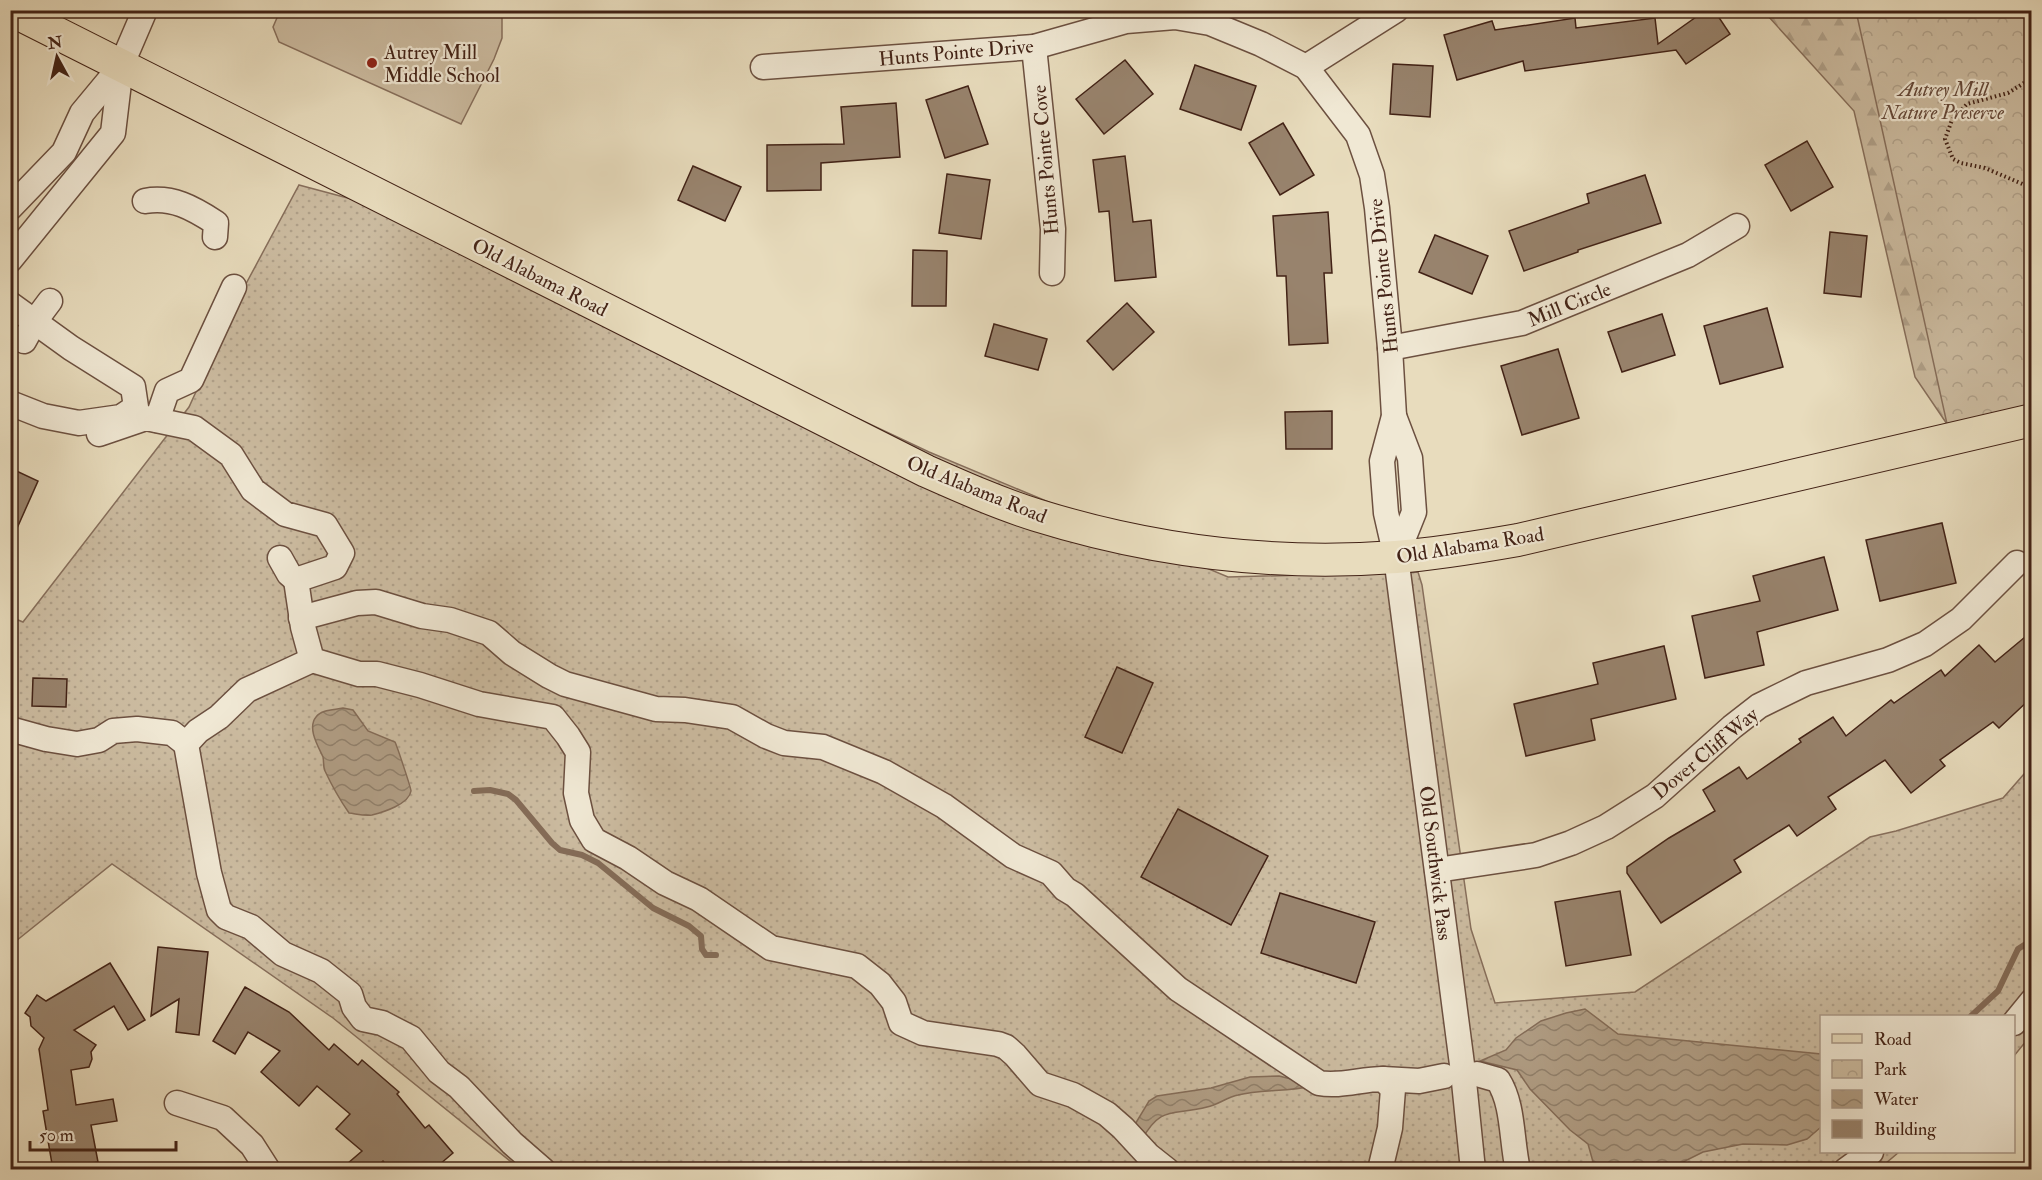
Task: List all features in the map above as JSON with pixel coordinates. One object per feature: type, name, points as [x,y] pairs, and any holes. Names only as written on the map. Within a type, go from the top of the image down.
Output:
[{"type":"main road","name":"Old Alabama Road","points":[[10,10],[926,471],[980,495],[1036,515],[1123,538],[1215,554],[1305,560],[1396,557],[1457,551],[1518,540],[2031,420]]},
{"type":"street","points":[[10,260],[113,133],[121,66],[145,10]]},
{"type":"street","points":[[1306,67],[1396,10]]},
{"type":"street","name":"Hunts Pointe Drive","points":[[763,67],[1034,47],[1126,21],[1174,17],[1210,23],[1261,44],[1306,67],[1358,135],[1372,175],[1390,348],[1394,416],[1410,458],[1414,512],[1396,557]]},
{"type":"street","name":"Hunts Pointe Cove","points":[[1034,47],[1053,229],[1052,273]]},
{"type":"street","points":[[40,224],[14,206],[64,152],[82,113],[121,66]]},
{"type":"street","points":[[145,201],[160,198],[194,208],[216,222],[215,237]]},
{"type":"street","name":"Mill Circle","points":[[1390,348],[1522,323],[1688,255],[1737,226]]},
{"type":"street","points":[[157,420],[167,391],[191,380],[234,286]]},
{"type":"street","points":[[29,331],[50,301]]},
{"type":"street","points":[[10,303],[29,331],[95,362],[133,387],[136,407],[121,417],[79,423],[71,412],[43,416],[10,403]]},
{"type":"street","points":[[99,434],[146,418],[194,428],[231,455],[253,490],[285,514],[325,525],[342,553],[335,567],[296,580]]},
{"type":"street","name":"Old Southwick Pass","points":[[1396,557],[1473,1170]]},
{"type":"street","points":[[280,558],[289,574],[296,580],[301,618],[312,660]]},
{"type":"street","name":"Dover Cliff Way","points":[[1437,870],[1536,855],[1571,843],[1606,827],[1655,796],[1759,706],[1806,683],[1888,660],[1925,644],[1961,619],[2017,563]]},
{"type":"street","points":[[301,618],[357,603],[376,602],[422,616],[450,620],[489,633],[512,653],[565,684],[656,709],[685,710],[732,717],[784,742],[823,747],[884,772],[944,806],[1013,856],[1051,873],[1065,889],[1075,895],[1178,989],[1319,1083],[1333,1086],[1367,1079],[1419,1081],[1444,1076]]},
{"type":"street","points":[[186,744],[247,690],[312,660],[359,674],[377,675],[420,685],[479,704],[553,717],[578,752],[576,793],[582,820],[594,840],[628,858],[664,883],[699,898],[771,948],[857,966],[880,984],[894,1002],[901,1023],[923,1033],[1006,1047],[1040,1084],[1074,1095],[1107,1114],[1148,1155],[1167,1170]]},
{"type":"street","points":[[10,729],[46,739],[77,744],[99,740],[113,731],[136,729],[172,733],[186,744],[209,873],[219,910],[226,917],[251,927],[283,954],[321,971],[350,994],[354,1007],[363,1019],[382,1023],[411,1038],[439,1072],[459,1087],[512,1143],[543,1170]]},
{"type":"street","points":[[2015,1021],[2031,1001]]},
{"type":"street","points":[[1477,1074],[1498,1080],[1504,1089],[1510,1109],[1511,1138],[1518,1170]]},
{"type":"street","points":[[1380,1170],[1390,1128],[1393,1089],[1383,1079]]},
{"type":"street","points":[[177,1103],[223,1118],[252,1145],[268,1170]]},
{"type":"street","points":[[1846,1170],[1870,1153]]},
{"type":"path","points":[[2031,78],[2008,93],[1967,104],[1952,120],[1945,140],[1953,159],[1994,172],[2031,188]]},
{"type":"green space","name":"Autrey Mill Nature Preserve","points":[[1773,10],[2031,11],[1947,424],[1915,377],[1854,111],[1768,16]]},
{"type":"green space","points":[[280,11],[502,11],[502,38],[494,59],[461,124],[279,42],[273,27]]},
{"type":"green space","name":"Autrey Mill Nature Preserve","points":[[1856,11],[2031,11],[2031,409],[1947,424]]},
{"type":"green space","points":[[299,185],[445,224],[929,452],[1228,577],[1418,572],[1422,585],[1471,929],[1495,1003],[1635,992],[1870,837],[2003,798],[2031,766],[2031,1035],[2015,1055],[2015,1015],[1820,1015],[1820,1153],[1898,1153],[1879,1169],[520,1169],[333,1018],[112,864],[11,945],[11,617],[23,622],[189,407],[241,293]]},
{"type":"green space","points":[[11,981],[17,1169],[17,1170],[10,1169]]},
{"type":"water","points":[[343,708],[353,710],[368,731],[395,742],[411,791],[406,800],[395,807],[372,815],[349,813],[330,782],[314,737],[313,726],[316,717],[322,712]]},
{"type":"water","points":[[1585,1009],[1618,1034],[1820,1054],[1820,1128],[1807,1139],[1787,1145],[1743,1144],[1703,1152],[1669,1169],[1595,1169],[1588,1144],[1570,1130],[1530,1089],[1517,1070],[1480,1061],[1506,1050],[1516,1038],[1541,1021]]},
{"type":"water","points":[[1279,1076],[1291,1079],[1300,1077],[1312,1086],[1247,1093],[1211,1106],[1162,1116],[1148,1129],[1141,1141],[1131,1131],[1149,1101],[1157,1096],[1211,1088],[1250,1077]]},
{"type":"building","points":[[1706,10],[1714,10],[1730,34],[1686,64],[1676,50],[1525,71],[1523,61],[1457,80],[1444,35],[1492,21],[1495,30],[1575,18],[1576,28],[1655,18],[1658,44]]},
{"type":"building","points":[[1125,60],[1153,94],[1104,134],[1076,99]]},
{"type":"building","points":[[1393,64],[1433,66],[1430,117],[1390,114]]},
{"type":"building","points":[[1195,65],[1256,86],[1241,130],[1180,109]]},
{"type":"building","points":[[968,86],[988,144],[945,158],[926,100]]},
{"type":"building","points":[[896,103],[900,157],[821,163],[821,190],[767,191],[767,145],[844,144],[841,107]]},
{"type":"building","points":[[1283,123],[1314,175],[1280,195],[1249,143]]},
{"type":"building","points":[[1807,141],[1833,187],[1791,211],[1765,165]]},
{"type":"building","points":[[1125,156],[1133,222],[1151,220],[1156,277],[1115,281],[1109,211],[1099,212],[1093,160]]},
{"type":"building","points":[[693,166],[741,187],[725,221],[678,200]]},
{"type":"building","points":[[947,174],[990,180],[981,239],[939,233]]},
{"type":"building","points":[[1645,175],[1661,223],[1578,250],[1578,252],[1524,271],[1509,231],[1589,203],[1587,194]]},
{"type":"building","points":[[1328,212],[1332,273],[1324,273],[1328,343],[1289,345],[1286,276],[1277,276],[1273,216]]},
{"type":"building","points":[[1830,232],[1867,236],[1861,297],[1824,293]]},
{"type":"building","points":[[1435,235],[1488,256],[1472,294],[1419,272]]},
{"type":"building","points":[[913,250],[947,251],[946,306],[912,306]]},
{"type":"building","points":[[1127,303],[1154,332],[1113,370],[1087,341]]},
{"type":"building","points":[[1767,308],[1783,367],[1720,384],[1704,326]]},
{"type":"building","points":[[1662,314],[1675,355],[1622,372],[1608,332]]},
{"type":"building","points":[[994,324],[1047,339],[1038,370],[985,356]]},
{"type":"building","points":[[1558,349],[1579,418],[1522,435],[1501,366]]},
{"type":"building","points":[[1332,411],[1332,449],[1286,449],[1285,412]]},
{"type":"building","points":[[10,468],[38,481],[10,544]]},
{"type":"building","points":[[1942,523],[1956,583],[1880,601],[1866,540]]},
{"type":"building","points":[[1824,557],[1838,610],[1757,632],[1764,665],[1705,678],[1692,616],[1760,601],[1753,576]]},
{"type":"building","points":[[2031,632],[2031,698],[1999,728],[1993,722],[1940,760],[1945,766],[1911,793],[1885,760],[1828,797],[1836,809],[1797,836],[1789,825],[1734,860],[1741,872],[1661,923],[1627,873],[1627,867],[1669,838],[1715,811],[1703,790],[1739,767],[1747,779],[1801,742],[1799,739],[1833,717],[1846,736],[1891,700],[1894,703],[1941,670],[1945,676],[1979,645],[1995,662]]},
{"type":"building","points":[[1664,646],[1676,699],[1591,719],[1595,740],[1526,756],[1514,704],[1598,684],[1593,663]]},
{"type":"building","points":[[1117,667],[1153,683],[1122,753],[1085,737]]},
{"type":"building","points":[[33,678],[67,679],[66,707],[32,706]]},
{"type":"building","points":[[1178,809],[1268,856],[1231,925],[1141,877]]},
{"type":"building","points":[[1620,891],[1631,955],[1566,966],[1555,902]]},
{"type":"building","points":[[1280,893],[1375,922],[1356,983],[1261,953]]},
{"type":"building","points":[[158,947],[208,952],[199,1035],[176,1032],[179,999],[151,1016]]},
{"type":"building","points":[[110,963],[145,1020],[128,1030],[114,1006],[74,1030],[96,1045],[91,1052],[92,1059],[89,1067],[71,1070],[76,1105],[113,1099],[117,1121],[91,1125],[98,1162],[53,1170],[43,1111],[48,1110],[39,1049],[44,1038],[31,1026],[30,1017],[25,1013],[37,995],[46,1001]]},
{"type":"building","points":[[245,987],[289,1012],[329,1050],[334,1044],[358,1065],[362,1060],[399,1092],[397,1094],[425,1128],[429,1125],[453,1153],[433,1170],[391,1170],[383,1161],[373,1170],[340,1170],[362,1151],[336,1129],[350,1114],[317,1086],[299,1106],[261,1072],[280,1051],[248,1032],[235,1054],[213,1041]]},
{"type":"waterway","points":[[474,791],[490,790],[508,794],[560,850],[582,855],[598,863],[653,908],[689,926],[701,936],[702,949],[706,955],[716,955]]},
{"type":"waterway","points":[[1972,1015],[1998,991],[2018,949],[2032,940]]},
{"type":"place","name":"Autrey Mill Middle School","points":[[372,63]]}]
